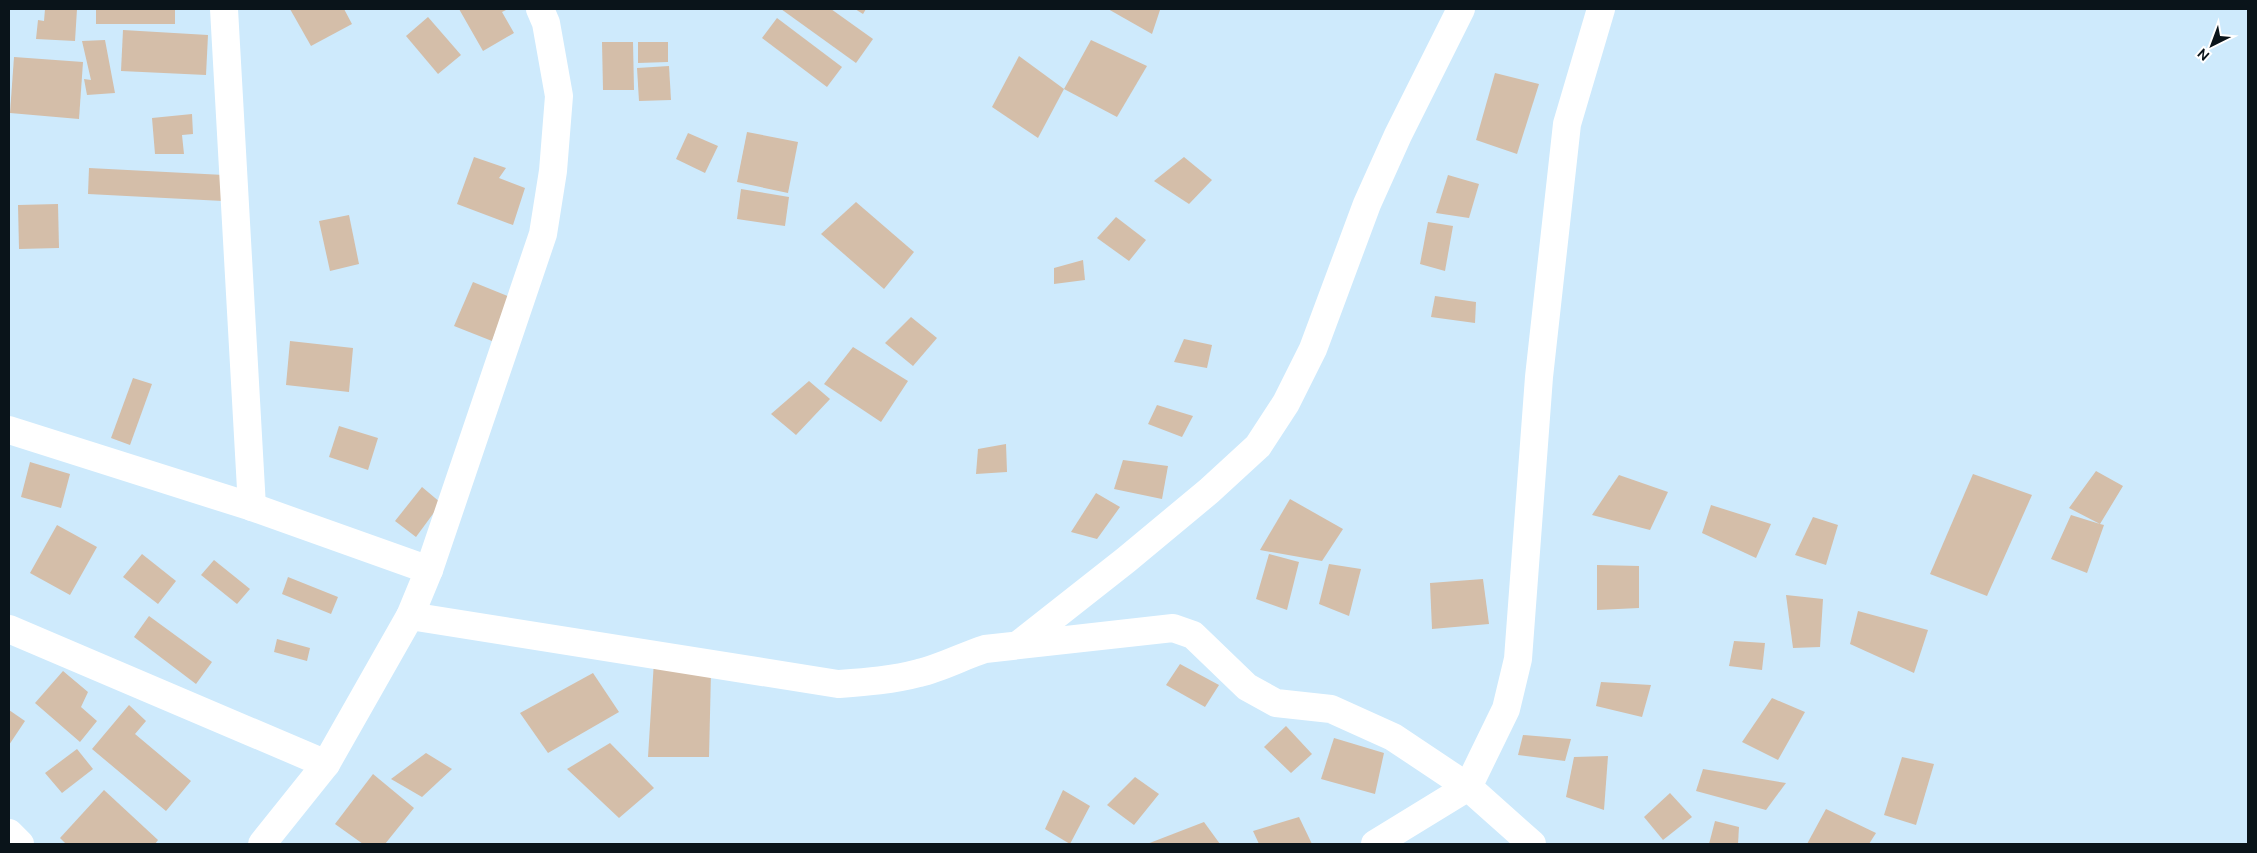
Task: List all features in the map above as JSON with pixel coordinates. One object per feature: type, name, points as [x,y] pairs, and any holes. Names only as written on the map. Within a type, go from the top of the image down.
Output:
[{"type":"street","points":[[224,9],[252,507]]},
{"type":"street","points":[[262,844],[326,764],[410,616],[429,570],[543,234],[554,171],[558,96],[546,23],[540,9]]},
{"type":"street","points":[[1018,645],[1126,560],[1209,491],[1258,446],[1286,403],[1313,349],[1366,204],[1461,9]]},
{"type":"street","points":[[1375,844],[1468,787],[1506,709],[1518,659],[1539,377],[1567,124],[1601,9]]},
{"type":"street","points":[[9,430],[252,507],[429,570]]},
{"type":"street","points":[[410,616],[838,684],[887,680],[922,673],[960,656],[985,650],[1173,628],[1193,635],[1247,687],[1276,702],[1331,709],[1360,720],[1393,737],[1468,787],[1532,844]]},
{"type":"street","points":[[9,629],[326,764]]},
{"type":"street","points":[[9,833],[20,844]]},
{"type":"building","points":[[45,9],[77,9],[75,41],[36,39],[38,20],[44,21]]},
{"type":"building","points":[[96,9],[175,9],[175,24],[96,24]]},
{"type":"building","points":[[290,9],[344,9],[352,24],[311,46]]},
{"type":"building","points":[[459,9],[508,9],[502,12],[514,33],[483,51]]},
{"type":"building","points":[[781,9],[831,9],[873,39],[856,63]]},
{"type":"building","points":[[855,9],[866,9],[863,14]]},
{"type":"building","points":[[1108,9],[1157,9],[1160,10],[1152,34]]},
{"type":"building","points":[[428,17],[461,55],[438,74],[406,36]]},
{"type":"building","points":[[777,18],[842,67],[827,87],[762,38]]},
{"type":"building","points":[[123,30],[208,35],[206,75],[121,71]]},
{"type":"building","points":[[105,40],[115,93],[87,95],[84,79],[91,80],[82,41]]},
{"type":"building","points":[[1091,40],[1147,66],[1117,117],[1064,89]]},
{"type":"building","points":[[602,42],[633,42],[634,90],[603,90]]},
{"type":"building","points":[[638,42],[668,42],[668,62],[638,63]]},
{"type":"building","points":[[1019,56],[1064,89],[1038,138],[992,107]]},
{"type":"building","points":[[14,57],[83,62],[79,119],[10,113]]},
{"type":"building","points":[[669,66],[671,100],[639,101],[637,68]]},
{"type":"building","points":[[1495,73],[1539,84],[1517,154],[1476,140]]},
{"type":"building","points":[[192,114],[193,134],[182,135],[184,154],[155,154],[152,118]]},
{"type":"building","points":[[747,132],[798,142],[788,193],[737,182]]},
{"type":"building","points":[[688,133],[718,146],[705,173],[676,159]]},
{"type":"building","points":[[474,157],[506,168],[499,178],[525,188],[513,225],[457,204]]},
{"type":"building","points":[[1184,157],[1212,180],[1189,204],[1154,181]]},
{"type":"building","points":[[89,168],[224,175],[223,201],[88,194]]},
{"type":"building","points":[[1448,175],[1479,184],[1469,218],[1436,213]]},
{"type":"building","points":[[741,189],[789,197],[785,226],[737,219]]},
{"type":"building","points":[[856,202],[914,252],[884,289],[821,234]]},
{"type":"building","points":[[58,204],[59,248],[19,249],[18,205]]},
{"type":"building","points":[[349,215],[359,264],[330,271],[319,221]]},
{"type":"building","points":[[1116,217],[1146,240],[1129,261],[1097,238]]},
{"type":"building","points":[[1428,222],[1453,226],[1445,271],[1420,264]]},
{"type":"building","points":[[1083,260],[1085,280],[1054,284],[1054,268]]},
{"type":"building","points":[[473,282],[510,297],[492,341],[454,326]]},
{"type":"building","points":[[1435,296],[1476,302],[1475,323],[1431,317]]},
{"type":"building","points":[[911,317],[937,338],[913,366],[885,343]]},
{"type":"building","points":[[1184,339],[1212,345],[1207,368],[1174,362]]},
{"type":"building","points":[[290,341],[353,348],[349,392],[286,385]]},
{"type":"building","points":[[853,347],[908,381],[881,422],[824,384]]},
{"type":"building","points":[[133,378],[152,384],[130,445],[111,438]]},
{"type":"building","points":[[809,381],[830,399],[796,435],[771,414]]},
{"type":"building","points":[[1157,405],[1193,416],[1182,437],[1148,424]]},
{"type":"building","points":[[339,426],[378,438],[368,470],[329,457]]},
{"type":"building","points":[[1006,444],[1007,472],[976,474],[978,449]]},
{"type":"building","points":[[1123,460],[1168,466],[1162,499],[1114,489]]},
{"type":"building","points":[[30,462],[70,474],[61,508],[21,497]]},
{"type":"building","points":[[2096,471],[2123,486],[2100,524],[2069,508]]},
{"type":"building","points":[[1973,474],[2032,495],[1987,596],[1930,574]]},
{"type":"building","points":[[1619,475],[1668,492],[1650,530],[1592,515]]},
{"type":"building","points":[[422,487],[441,503],[416,537],[395,521]]},
{"type":"building","points":[[1096,493],[1120,507],[1097,539],[1071,532]]},
{"type":"building","points":[[1290,499],[1343,529],[1322,561],[1260,550]]},
{"type":"building","points":[[1711,505],[1771,524],[1756,558],[1702,533]]},
{"type":"building","points":[[2071,515],[2104,525],[2087,573],[2051,559]]},
{"type":"building","points":[[1813,517],[1838,525],[1826,565],[1795,555]]},
{"type":"building","points":[[57,525],[97,547],[70,595],[30,573]]},
{"type":"building","points":[[142,554],[176,581],[158,604],[123,577]]},
{"type":"building","points":[[1269,554],[1299,562],[1287,610],[1256,599]]},
{"type":"building","points":[[214,560],[250,589],[237,604],[201,575]]},
{"type":"building","points":[[1329,564],[1361,569],[1349,616],[1319,604]]},
{"type":"building","points":[[1597,565],[1639,566],[1639,608],[1597,610]]},
{"type":"building","points":[[288,577],[338,597],[331,614],[282,594]]},
{"type":"building","points":[[1483,579],[1489,624],[1432,629],[1430,583]]},
{"type":"building","points":[[1786,595],[1823,599],[1820,647],[1793,648]]},
{"type":"building","points":[[1858,611],[1928,630],[1914,673],[1850,644]]},
{"type":"building","points":[[149,616],[212,662],[196,684],[134,637]]},
{"type":"building","points":[[277,639],[310,648],[307,661],[274,652]]},
{"type":"building","points":[[1734,641],[1765,643],[1762,670],[1729,666]]},
{"type":"building","points":[[654,661],[711,672],[709,757],[648,757]]},
{"type":"building","points":[[1180,664],[1219,685],[1205,707],[1166,685]]},
{"type":"building","points":[[63,671],[88,692],[81,707],[97,721],[80,742],[35,703]]},
{"type":"building","points":[[593,673],[619,712],[548,753],[520,713]]},
{"type":"building","points":[[1601,682],[1651,685],[1642,717],[1596,706]]},
{"type":"building","points":[[1772,698],[1805,712],[1778,760],[1742,742]]},
{"type":"building","points":[[129,705],[146,721],[135,734],[191,781],[166,811],[92,749]]},
{"type":"building","points":[[9,710],[25,721],[9,745]]},
{"type":"building","points":[[1286,726],[1312,754],[1291,773],[1264,747]]},
{"type":"building","points":[[1523,735],[1571,739],[1565,761],[1518,755]]},
{"type":"building","points":[[1334,738],[1384,753],[1375,794],[1321,779]]},
{"type":"building","points":[[610,743],[654,788],[619,818],[567,769]]},
{"type":"building","points":[[77,749],[93,769],[62,793],[45,773]]},
{"type":"building","points":[[426,753],[452,769],[422,797],[391,779]]},
{"type":"building","points":[[1608,756],[1604,810],[1566,797],[1574,757]]},
{"type":"building","points":[[1902,757],[1934,764],[1916,825],[1884,815]]},
{"type":"building","points":[[1703,769],[1786,783],[1766,810],[1696,791]]},
{"type":"building","points":[[373,774],[414,808],[385,844],[363,844],[335,824]]},
{"type":"building","points":[[1135,777],[1159,794],[1134,825],[1107,805]]},
{"type":"building","points":[[104,790],[158,840],[155,844],[66,844],[60,838]]},
{"type":"building","points":[[1063,790],[1090,806],[1070,844],[1045,829]]},
{"type":"building","points":[[1670,793],[1692,817],[1663,840],[1644,817]]},
{"type":"building","points":[[1826,809],[1876,833],[1869,844],[1807,844]]},
{"type":"building","points":[[1299,817],[1312,844],[1259,844],[1253,831]]},
{"type":"building","points":[[1715,821],[1739,827],[1738,844],[1709,844]]},
{"type":"building","points":[[1204,822],[1220,844],[1147,844]]}]
